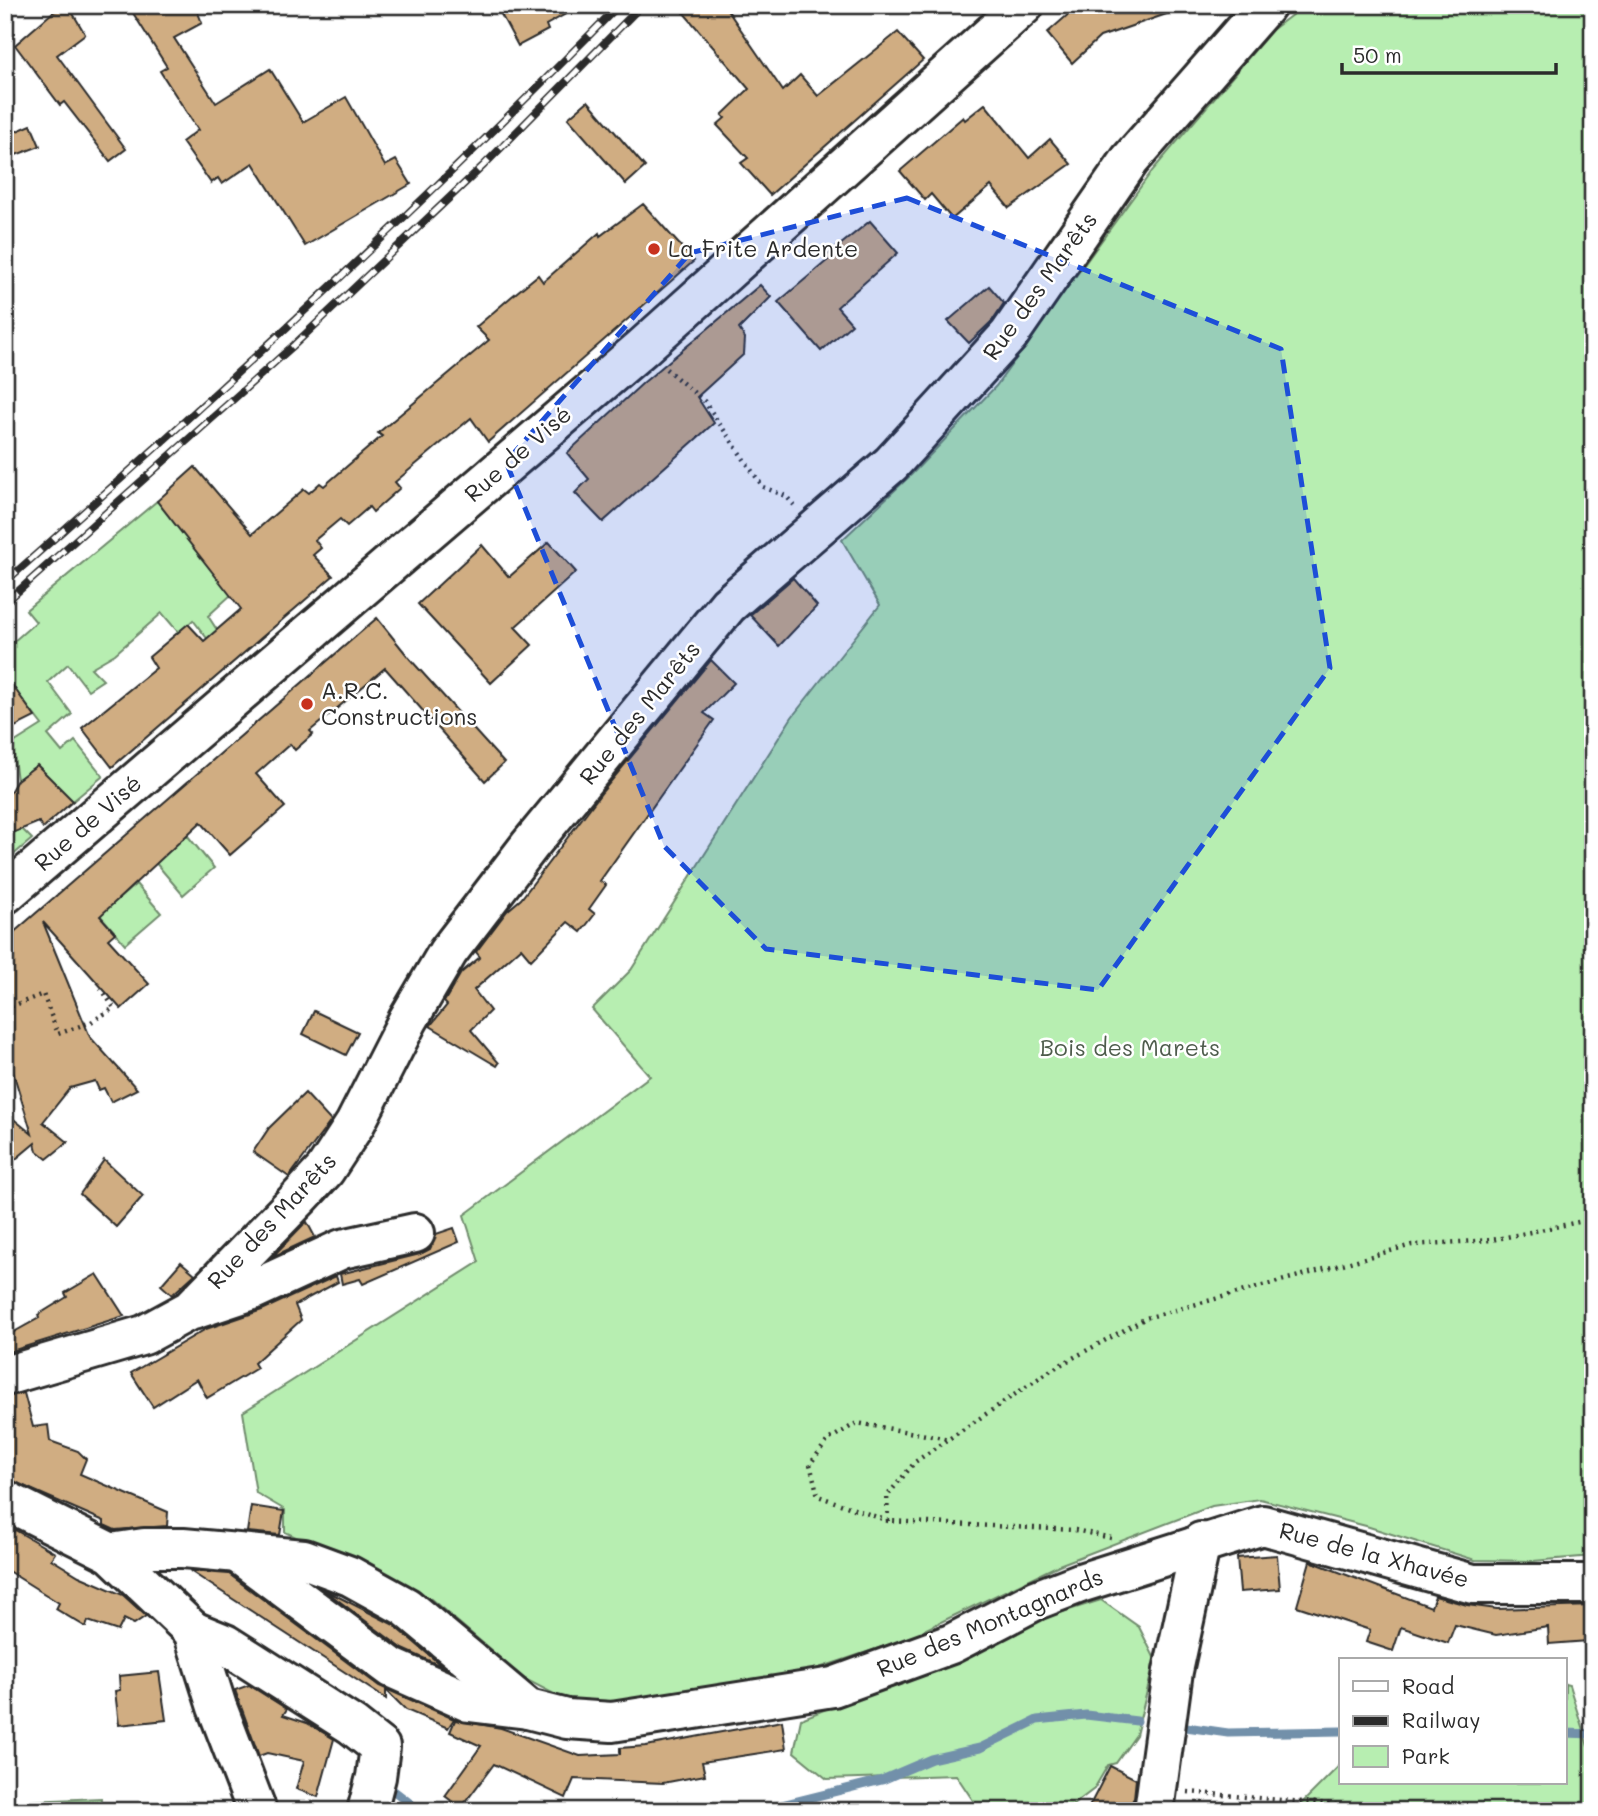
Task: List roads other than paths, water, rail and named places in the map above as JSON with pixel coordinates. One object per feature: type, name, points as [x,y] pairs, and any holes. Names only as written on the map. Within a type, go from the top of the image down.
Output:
[{"type":"street","name":"Rue de Visé","points":[[5,894],[642,348],[1024,5]]},
{"type":"street","name":"Rue des Marêts","points":[[5,1377],[144,1335],[190,1310],[325,1170],[355,1124],[408,1020],[448,952],[498,885],[728,605],[891,464],[1009,335],[1130,160],[1266,5]]},
{"type":"street","points":[[190,1310],[253,1290],[342,1249],[415,1233]]},
{"type":"street","points":[[5,1500],[111,1553],[193,1631],[225,1644],[352,1725],[380,1748],[367,1811]]},
{"type":"street","name":"Rue de la Xhavée","points":[[1201,1542],[1263,1525],[1473,1584],[1593,1584]]},
{"type":"street","points":[[1156,1800],[1173,1671],[1201,1542]]},
{"type":"street","name":"Rue des Montagnards","points":[[240,1555],[392,1668],[469,1702],[528,1709],[567,1719],[612,1722],[833,1687],[951,1644],[1036,1600],[1201,1542]]},
{"type":"street","name":"Rue des Montagnards","points":[[111,1553],[144,1548],[183,1548],[304,1559],[351,1576],[406,1607],[528,1709]]},
{"type":"street","points":[[193,1631],[217,1707],[257,1811]]},
{"type":"waterway","points":[[757,1811],[882,1780],[931,1759],[980,1748],[1037,1720],[1086,1715],[1137,1721]]},
{"type":"waterway","points":[[1179,1726],[1228,1733],[1339,1731]]},
{"type":"waterway","points":[[1566,1733],[1593,1734]]},
{"type":"waterway","points":[[385,1784],[420,1811]]},
{"type":"railway","points":[[5,582],[162,442],[394,227],[619,5]]},
{"type":"railway","points":[[5,603],[294,345],[484,165],[642,5]]},
{"type":"place","name":"La Frite Ardente","points":[[654,249]]},
{"type":"place","name":"A.R.C. Constructions","points":[[307,704]]},
{"type":"park label","name":"Bois des Marets","points":[[1130,1048]]}]
